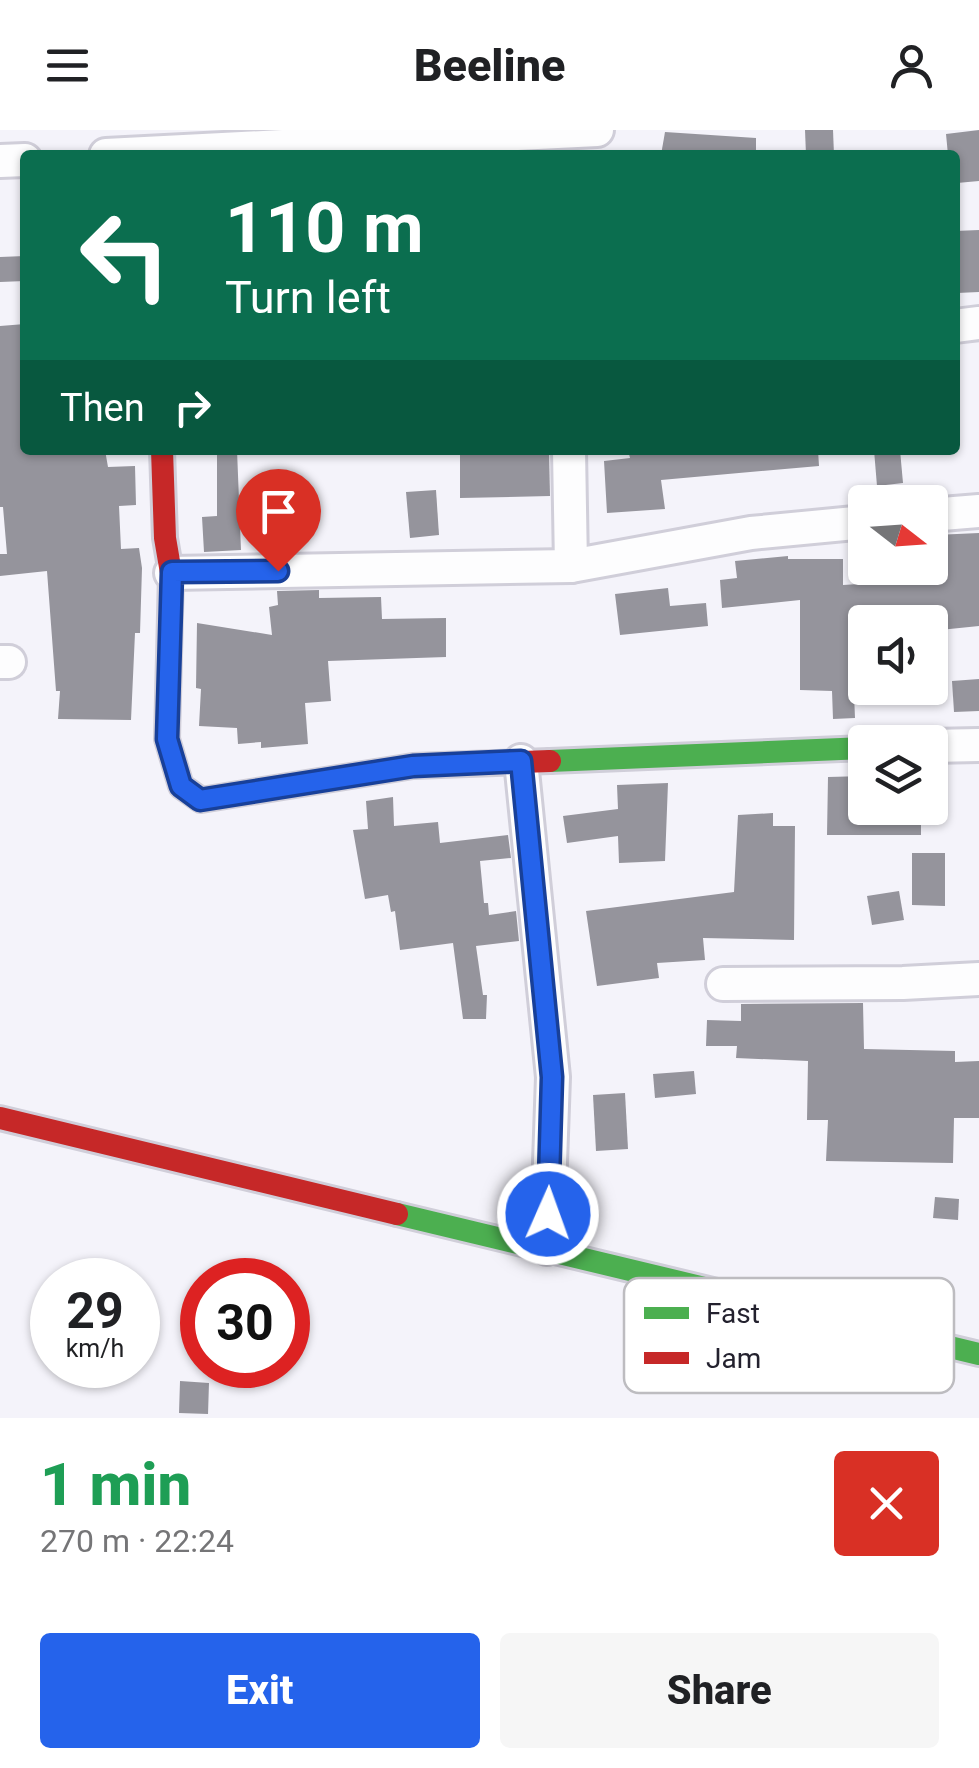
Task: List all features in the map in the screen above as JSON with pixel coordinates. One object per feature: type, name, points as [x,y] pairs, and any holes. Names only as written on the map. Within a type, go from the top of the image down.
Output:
[{"type":"main road","points":[[162,455],[166,538],[172,572],[167,739],[181,786],[200,800],[413,766],[848,749]]},
{"type":"main road","points":[[0,1118],[669,1278]]},
{"type":"main road","points":[[954,1348],[979,1354]]},
{"type":"street","points":[[223,150],[598,130]]},
{"type":"street","points":[[569,455],[571,566]]},
{"type":"street","points":[[948,513],[979,510]]},
{"type":"street","points":[[172,572],[571,566],[751,533],[848,524]]},
{"type":"street","points":[[948,746],[979,745]]},
{"type":"street","points":[[521,761],[552,1077],[546,1248]]},
{"type":"street","points":[[722,984],[979,979]]},
{"type":"building","points":[[805,130],[833,130],[834,150],[806,150]]},
{"type":"building","points":[[979,130],[979,181],[960,183],[960,150],[948,150],[946,134]]},
{"type":"building","points":[[665,132],[756,138],[756,150],[662,150]]},
{"type":"building","points":[[979,230],[979,292],[960,293],[960,231]]},
{"type":"building","points":[[20,256],[20,281],[0,282],[0,257]]},
{"type":"building","points":[[20,324],[20,455],[106,455],[108,467],[135,466],[136,505],[119,506],[121,549],[139,548],[142,568],[131,720],[58,719],[60,691],[56,691],[47,571],[0,576],[0,554],[7,554],[0,507],[0,326]]},
{"type":"building","points":[[217,455],[237,455],[241,550],[204,552],[202,517],[217,516]]},
{"type":"building","points":[[460,455],[549,455],[550,496],[460,498]]},
{"type":"building","points":[[629,455],[818,455],[819,466],[661,480],[665,509],[607,513],[604,461],[630,458]]},
{"type":"building","points":[[874,455],[900,455],[903,483],[877,485]]},
{"type":"building","points":[[436,490],[439,535],[410,538],[406,492]]},
{"type":"building","points":[[979,533],[979,626],[948,629],[948,605],[848,605],[848,705],[854,705],[855,718],[833,719],[832,691],[800,690],[800,600],[722,608],[720,580],[737,578],[735,561],[788,556],[843,559],[843,585],[948,585],[948,534]]},
{"type":"building","points":[[668,588],[670,606],[706,603],[708,626],[620,635],[615,594]]},
{"type":"building","points":[[319,590],[319,598],[381,597],[382,619],[446,618],[446,657],[328,661],[331,701],[305,703],[308,744],[261,748],[261,742],[238,744],[237,728],[199,726],[197,623],[272,635],[269,607],[278,605],[277,591]]},
{"type":"building","points":[[979,679],[979,711],[954,712],[952,681]]},
{"type":"building","points":[[848,776],[848,825],[921,825],[921,835],[827,835],[828,777]]},
{"type":"building","points":[[668,783],[665,861],[619,863],[618,836],[567,843],[563,816],[618,809],[617,785]]},
{"type":"building","points":[[393,797],[394,826],[438,822],[440,843],[508,835],[511,858],[480,861],[489,915],[516,911],[519,941],[476,946],[483,995],[487,995],[486,1019],[463,1019],[453,943],[400,950],[395,911],[391,912],[388,895],[365,899],[353,830],[368,829],[366,801]]},
{"type":"building","points":[[773,813],[773,826],[795,826],[794,940],[703,938],[705,960],[657,963],[659,978],[597,986],[586,911],[734,892],[738,815]]},
{"type":"building","points":[[912,853],[945,853],[945,906],[912,905]]},
{"type":"building","points":[[899,891],[904,920],[872,925],[867,896]]},
{"type":"building","points":[[863,1003],[864,1049],[955,1051],[955,1062],[979,1061],[979,1118],[954,1118],[953,1163],[826,1161],[828,1120],[807,1120],[808,1061],[736,1058],[737,1046],[706,1046],[707,1020],[741,1021],[741,1004]]},
{"type":"building","points":[[694,1071],[696,1094],[655,1098],[653,1074]]},
{"type":"building","points":[[625,1093],[628,1149],[596,1151],[593,1095]]},
{"type":"building","points":[[935,1197],[959,1199],[958,1220],[933,1218]]},
{"type":"building","points":[[180,1381],[180,1388],[209,1388],[208,1414],[179,1413]]},
{"type":"traffic: fast","points":[[550,761],[848,749]]},
{"type":"traffic: fast","points":[[397,1214],[663,1278]]},
{"type":"traffic: fast","points":[[954,1348],[979,1354]]},
{"type":"traffic: jam","points":[[162,455],[165,538],[171,573],[167,739],[181,786],[201,800],[413,766],[550,761]]},
{"type":"traffic: jam","points":[[0,1118],[397,1214]]},
{"type":"route","points":[[278,571],[172,572],[167,739],[181,786],[200,800],[413,766],[521,761],[552,1077],[548,1214]]}]
